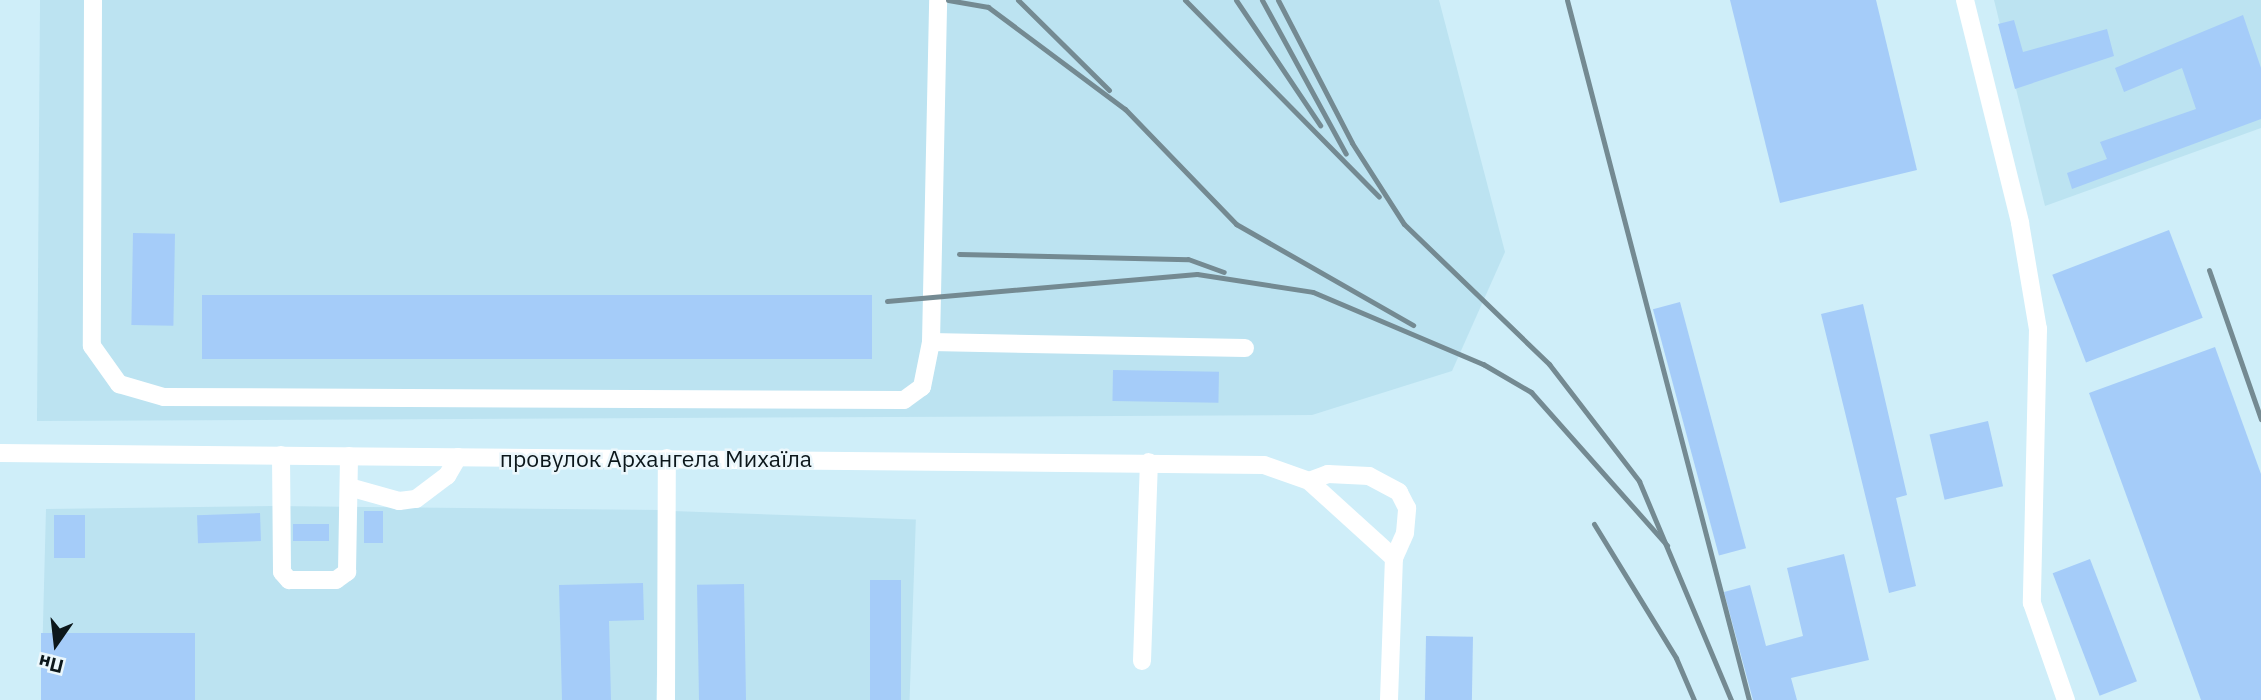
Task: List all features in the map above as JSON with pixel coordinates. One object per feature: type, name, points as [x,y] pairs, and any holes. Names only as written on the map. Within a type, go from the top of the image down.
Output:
[{"type":"street","points":[[93,0],[92,346],[119,384],[164,397],[904,400],[922,387],[931,342],[938,0]]},
{"type":"street","points":[[1965,0],[2020,223],[2039,329],[2032,603],[2066,700]]},
{"type":"street","points":[[931,342],[1245,348]]},
{"type":"street","name":"провулок Архангела Михаїла","points":[[0,453],[1264,465],[1309,481],[1394,558]]},
{"type":"street","points":[[281,455],[282,572],[289,580],[336,580],[347,572],[349,456]]},
{"type":"street","points":[[349,487],[399,501],[416,499],[447,476],[458,457]]},
{"type":"street","points":[[666,700],[667,458]]},
{"type":"street","points":[[1142,661],[1149,462]]},
{"type":"street","points":[[1309,481],[1328,474],[1369,475],[1399,492],[1407,508],[1405,533],[1394,558],[1388,700]]},
{"type":"shaded area","points":[[40,0],[1439,0],[1505,252],[1452,371],[1312,415],[37,421]]},
{"type":"shaded area","points":[[1994,0],[2261,0],[2261,128],[2045,206]]},
{"type":"shaded area","points":[[273,506],[663,510],[656,700],[41,700],[46,509]]},
{"type":"shaded area","points":[[672,511],[916,520],[910,700],[665,700]]},
{"type":"building","points":[[1730,0],[1876,0],[1917,170],[1780,203]]},
{"type":"building","points":[[2243,15],[2261,68],[2261,119],[2072,189],[2067,173],[2107,159],[2100,142],[2196,109],[2182,68],[2124,92],[2115,68]]},
{"type":"building","points":[[2014,20],[2023,52],[2107,29],[2114,56],[2015,89],[1998,24]]},
{"type":"building","points":[[2169,230],[2203,318],[2086,363],[2052,275]]},
{"type":"building","points":[[133,233],[175,234],[173,326],[131,325]]},
{"type":"building","points":[[202,295],[872,295],[872,359],[202,359]]},
{"type":"building","points":[[1680,302],[1746,548],[1719,556],[1653,309]]},
{"type":"building","points":[[1863,304],[1907,495],[1896,498],[1916,586],[1889,593],[1821,314]]},
{"type":"building","points":[[2215,347],[2261,474],[2261,700],[2201,700],[2089,393]]},
{"type":"building","points":[[1113,370],[1219,372],[1218,403],[1112,401]]},
{"type":"building","points":[[1988,421],[2003,486],[1945,500],[1930,434]]},
{"type":"building","points":[[364,511],[383,511],[383,543],[364,543]]},
{"type":"building","points":[[260,513],[261,541],[198,543],[197,515]]},
{"type":"building","points":[[54,515],[85,515],[85,558],[54,558]]},
{"type":"building","points":[[293,524],[329,524],[329,541],[293,541]]},
{"type":"building","points":[[1844,554],[1869,660],[1791,678],[1797,700],[1753,700],[1724,592],[1750,585],[1766,646],[1803,636],[1787,568]]},
{"type":"building","points":[[2090,559],[2137,681],[2100,696],[2053,573]]},
{"type":"building","points":[[870,580],[901,580],[901,700],[870,700]]},
{"type":"building","points":[[643,583],[644,620],[609,621],[611,700],[562,700],[559,585]]},
{"type":"building","points":[[744,584],[746,700],[699,700],[697,585]]},
{"type":"building","points":[[41,633],[195,633],[195,700],[41,700]]},
{"type":"building","points":[[1426,636],[1473,637],[1472,700],[1425,700]]},
{"type":"railway","points":[[948,0],[988,7],[1125,109],[1236,224],[1413,325]]},
{"type":"railway","points":[[1018,0],[1109,90]]},
{"type":"railway","points":[[1185,0],[1379,197]]},
{"type":"railway","points":[[1236,0],[1320,125]]},
{"type":"railway","points":[[1262,0],[1346,154]]},
{"type":"railway","points":[[1278,0],[1352,143],[1404,224],[1549,364],[1639,481],[1731,700]]},
{"type":"railway","points":[[1567,0],[1749,700]]},
{"type":"railway","points":[[959,254],[1188,259],[1224,272]]},
{"type":"railway","points":[[2209,270],[2261,419]]},
{"type":"railway","points":[[887,301],[1197,274],[1313,292],[1483,364],[1531,392],[1667,545]]},
{"type":"railway","points":[[1594,524],[1676,658],[1694,700]]}]
